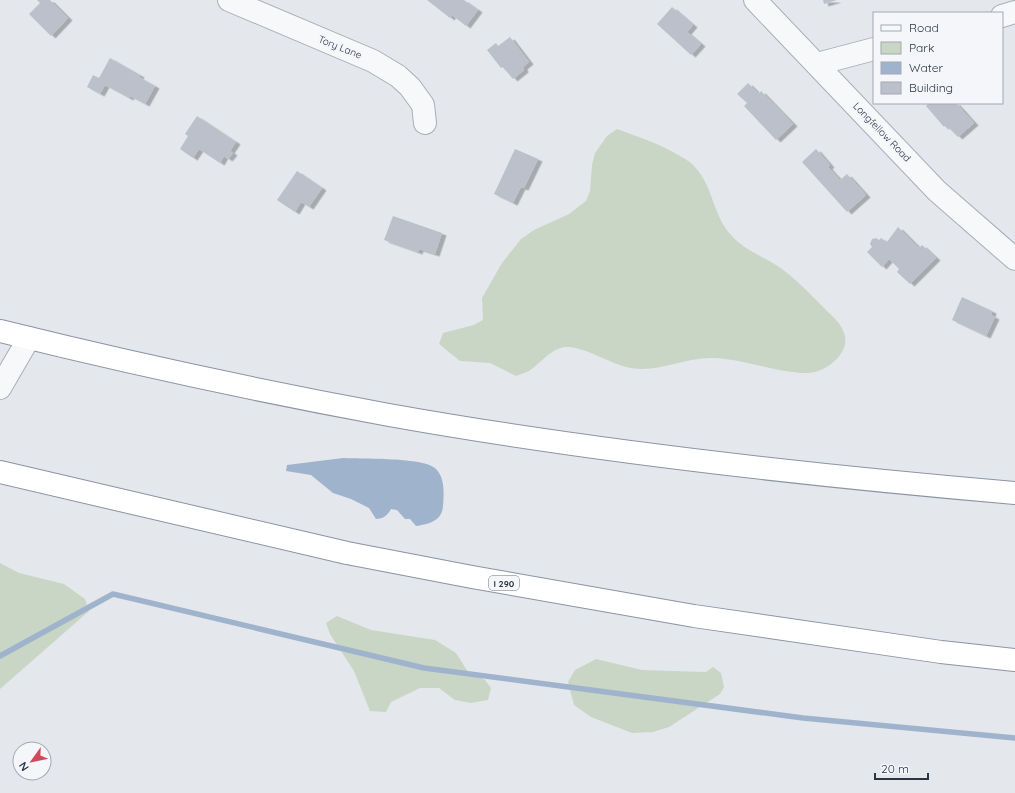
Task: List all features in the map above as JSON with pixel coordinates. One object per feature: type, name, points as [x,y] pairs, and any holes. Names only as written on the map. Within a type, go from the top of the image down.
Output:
[{"type":"highway","points":[[0,331],[158,368],[314,400],[389,415],[506,434],[654,456],[833,477],[1015,493]]},
{"type":"highway","name":"I 290","points":[[0,472],[347,553],[479,578],[694,616],[942,652],[1015,660]]},
{"type":"street","name":"Tory Lane","points":[[229,0],[373,60],[398,76],[410,87],[423,105],[425,123]]},
{"type":"street","name":"Longfellow Road","points":[[755,0],[937,191],[1015,259]]},
{"type":"street","points":[[1003,16],[1015,12]]},
{"type":"street","points":[[817,64],[873,49]]},
{"type":"street","points":[[0,388],[29,338]]},
{"type":"green space","points":[[617,129],[665,148],[686,159],[693,165],[705,182],[720,219],[731,235],[744,247],[779,267],[793,278],[839,323],[843,329],[845,342],[842,352],[834,362],[821,370],[812,373],[784,371],[737,361],[713,358],[703,358],[661,367],[641,369],[623,366],[581,349],[566,347],[556,350],[546,356],[529,371],[516,376],[490,363],[460,361],[439,344],[443,333],[474,325],[483,320],[482,298],[502,263],[521,239],[534,230],[569,214],[586,201],[590,191],[592,165],[595,153],[607,136]]},
{"type":"green space","points":[[0,563],[19,573],[64,584],[85,599],[89,611],[0,689]]},
{"type":"green space","points":[[337,616],[371,630],[435,640],[456,653],[468,672],[485,680],[491,688],[488,700],[471,703],[455,700],[439,688],[420,688],[391,702],[386,712],[370,711],[354,671],[330,634],[326,623]]},
{"type":"green space","points":[[596,659],[642,670],[706,672],[713,667],[721,673],[724,687],[720,694],[669,727],[653,732],[632,733],[591,717],[574,705],[568,682],[575,670]]},
{"type":"water","points":[[343,458],[419,462],[430,465],[439,473],[444,491],[442,511],[440,515],[430,523],[416,526],[410,519],[405,519],[397,510],[391,509],[385,516],[376,519],[369,508],[351,499],[333,493],[311,475],[286,471],[287,465]]},
{"type":"building","points":[[37,0],[50,0],[68,18],[51,36],[29,14],[40,3]]},
{"type":"building","points":[[427,0],[464,0],[478,10],[466,26],[452,15],[450,18]]},
{"type":"building","points":[[823,0],[837,0],[824,4]]},
{"type":"building","points":[[672,7],[693,25],[687,32],[701,44],[691,55],[657,24]]},
{"type":"building","points":[[510,37],[529,62],[523,67],[524,70],[513,79],[503,67],[501,68],[487,50],[496,43],[498,46]]},
{"type":"building","points":[[110,58],[140,75],[139,77],[155,86],[145,104],[130,96],[129,98],[105,85],[100,94],[87,87],[93,75],[99,78]]},
{"type":"building","points":[[748,83],[759,94],[761,91],[793,124],[776,140],[744,106],[747,103],[737,94]]},
{"type":"building","points":[[928,104],[957,104],[974,123],[958,137],[946,125],[944,127],[926,106]]},
{"type":"building","points":[[197,116],[236,142],[230,151],[233,153],[228,159],[224,156],[220,163],[199,149],[193,158],[180,149],[188,136],[185,134]]},
{"type":"building","points":[[515,149],[538,159],[524,188],[521,187],[513,203],[494,194]]},
{"type":"building","points":[[816,149],[830,165],[828,167],[840,180],[847,174],[866,195],[847,212],[802,162]]},
{"type":"building","points":[[297,171],[322,188],[309,207],[301,202],[295,212],[277,200]]},
{"type":"building","points":[[393,216],[442,233],[435,254],[419,249],[418,252],[384,240]]},
{"type":"building","points":[[898,227],[919,248],[922,245],[936,258],[910,284],[897,272],[899,269],[889,259],[882,267],[867,252],[872,247],[870,244],[872,239],[876,238],[879,240],[881,238],[887,242]]},
{"type":"building","points":[[962,297],[992,311],[991,315],[995,317],[986,336],[952,320]]},
{"type":"waterway","points":[[0,656],[113,594],[424,668],[803,718],[1015,738]]}]
